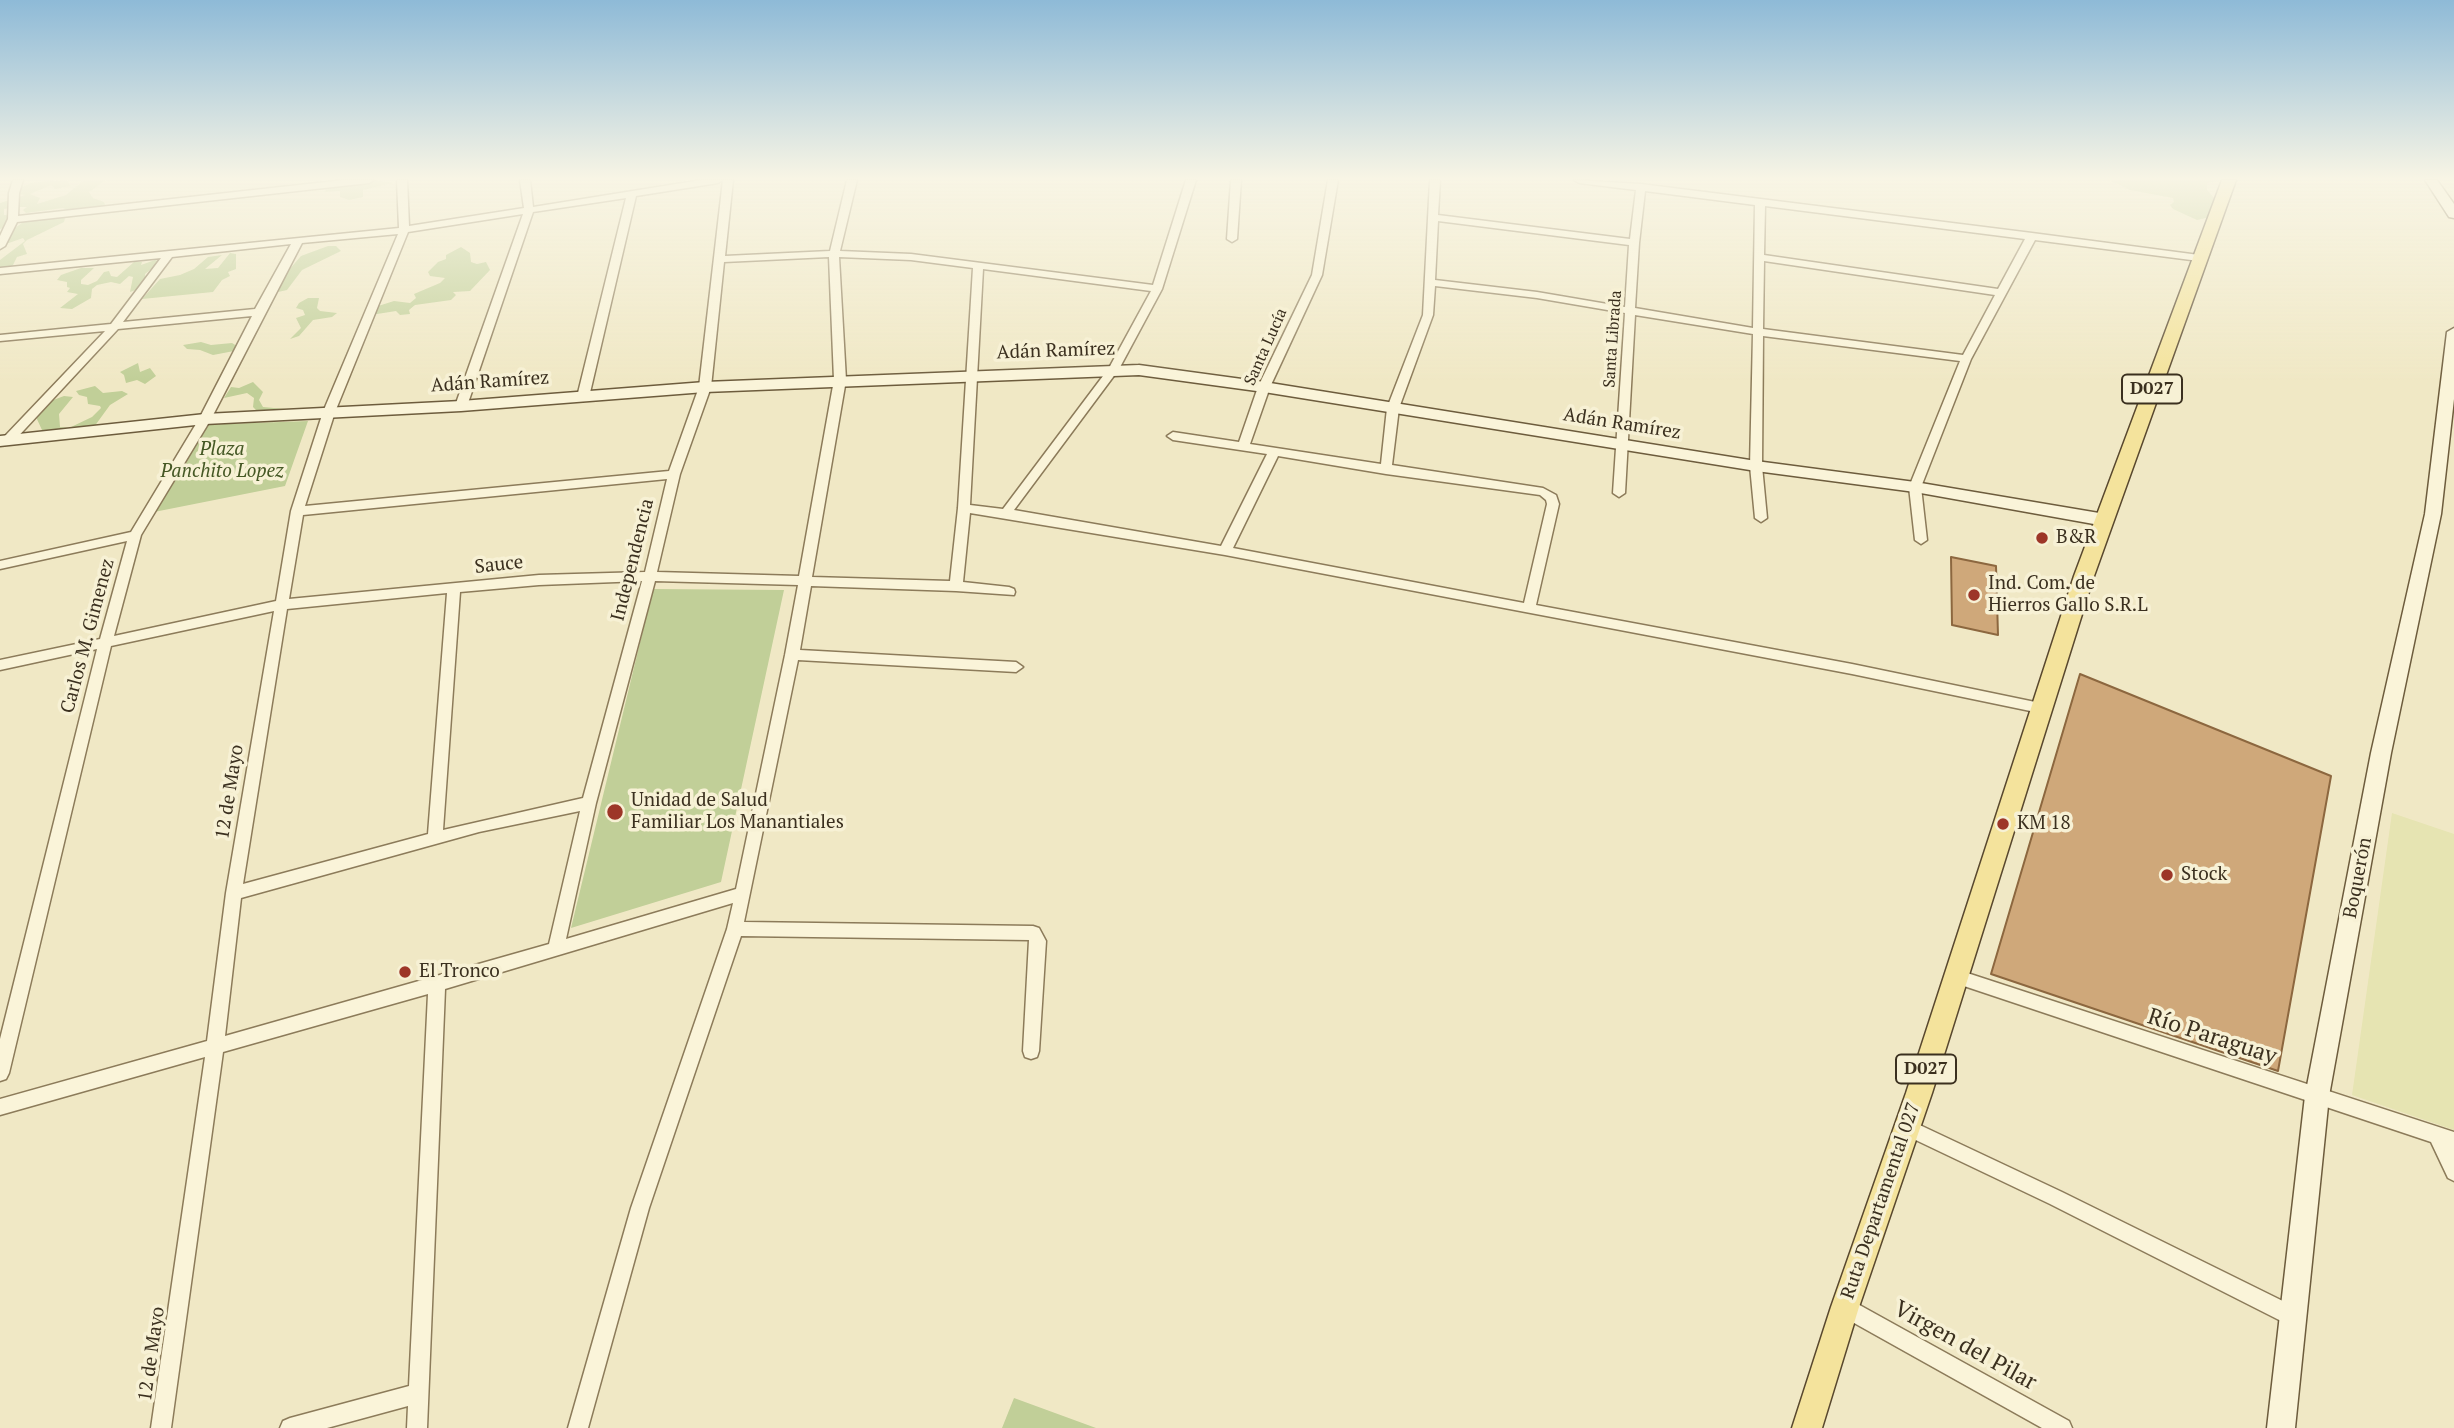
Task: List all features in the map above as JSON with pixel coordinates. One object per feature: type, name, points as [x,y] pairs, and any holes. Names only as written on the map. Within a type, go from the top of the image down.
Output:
[{"type":"main road","name":"Ruta Departamental 027","points":[[1807,1428],[1907,1126],[2040,708],[2098,536],[2204,247]]},
{"type":"street","points":[[0,271],[242,247]]},
{"type":"street","name":"Carlos M. Gimenez","points":[[0,1073],[106,641],[135,536],[205,419],[295,247]]},
{"type":"street","name":"12 de Mayo","points":[[161,1428],[215,1046],[233,893],[297,510],[330,412],[397,247]]},
{"type":"street","points":[[461,406],[517,247]]},
{"type":"street","points":[[583,397],[619,247]]},
{"type":"street","name":"Independencia","points":[[556,948],[589,803],[650,576],[674,474],[705,387],[720,247]]},
{"type":"street","points":[[578,1428],[640,1208],[734,929],[792,655],[840,380],[836,247]]},
{"type":"street","points":[[1006,513],[1114,369],[1157,289],[1170,247]]},
{"type":"street","name":"Santa Lucía","points":[[1244,446],[1264,387],[1317,275],[1322,247]]},
{"type":"street","points":[[1386,470],[1393,408],[1428,315],[1432,247]]},
{"type":"street","name":"Santa Librada","points":[[1619,493],[1634,247]]},
{"type":"street","points":[[1759,247],[1756,466],[1762,518]]},
{"type":"street","points":[[1921,540],[1915,487],[1966,359],[2026,247]]},
{"type":"street","points":[[2113,247],[2199,258]]},
{"type":"street","points":[[4,440],[115,326],[169,254]]},
{"type":"street","points":[[719,259],[834,254],[911,257],[1157,289]]},
{"type":"street","points":[[1759,257],[2001,293]]},
{"type":"street","points":[[956,586],[964,508],[978,267]]},
{"type":"street","points":[[1429,282],[1758,332],[1966,359]]},
{"type":"street","points":[[0,338],[259,312]]},
{"type":"street","name":"Boquerón","points":[[2281,1428],[2317,1096],[2381,753],[2434,514],[2454,332]]},
{"type":"street","name":"Adán Ramírez","points":[[4,440],[205,419],[461,406],[705,387],[1114,369],[1165,372],[1264,387],[1756,466],[1915,487],[2105,520]]},
{"type":"street","points":[[1173,436],[1543,492],[1552,498],[1553,504],[1529,608]]},
{"type":"street","points":[[1225,551],[1274,451]]},
{"type":"street","points":[[297,510],[674,474]]},
{"type":"street","points":[[964,508],[1225,551],[1841,667],[2040,708]]},
{"type":"street","points":[[0,565],[135,536]]},
{"type":"street","name":"Sauce","points":[[0,665],[280,605],[539,580],[650,576],[956,586],[1009,592]]},
{"type":"street","points":[[435,838],[454,589]]},
{"type":"street","points":[[792,655],[1016,667]]},
{"type":"street","points":[[233,893],[479,826],[589,803]]},
{"type":"street","points":[[0,1107],[437,984],[740,894]]},
{"type":"street","points":[[734,929],[1033,933],[1038,941],[1031,1051]]},
{"type":"street","name":"Río Paraguay","points":[[1955,976],[2445,1138]]},
{"type":"street","points":[[417,1428],[437,984]]},
{"type":"street","points":[[1907,1126],[2294,1317]]},
{"type":"street","points":[[2445,1138],[2454,1172]]},
{"type":"street","name":"Virgen del Pilar","points":[[1845,1307],[2062,1428]]},
{"type":"street","points":[[290,1428],[419,1393]]},
{"type":"shaded area","points":[[2392,813],[2454,834],[2454,1130],[2352,1095]]},
{"type":"green space","points":[[18,247],[24,247],[27,254],[17,257],[13,265],[0,275],[0,260]]},
{"type":"green space","points":[[326,247],[337,247],[341,251],[302,270],[287,290],[278,292],[288,271],[301,256]]},
{"type":"green space","points":[[461,247],[470,253],[471,262],[486,262],[490,270],[470,291],[453,292],[456,295],[451,300],[415,305],[409,310],[410,314],[400,315],[396,311],[377,314],[370,312],[375,307],[394,301],[410,303],[416,298],[414,294],[440,283],[445,278],[430,276],[428,272],[438,262],[446,259],[446,255]]},
{"type":"green space","points":[[230,253],[236,254],[236,269],[228,272],[230,276],[222,280],[213,292],[142,299],[160,279],[180,275],[194,269],[208,257],[222,255],[205,269],[218,268]]},
{"type":"green space","points":[[158,261],[156,265],[145,274],[147,286],[130,292],[133,277],[129,276],[120,284],[111,282],[97,285],[92,289],[91,298],[72,309],[60,308],[78,294],[67,292],[70,288],[67,287],[67,282],[57,280],[61,275],[81,268],[94,268],[81,280],[81,284],[88,285],[97,281],[104,272],[109,271],[111,276],[117,277],[134,262],[142,262],[141,265]]},
{"type":"green space","points":[[308,298],[319,298],[317,308],[320,311],[337,313],[332,317],[313,320],[299,336],[290,339],[301,328],[296,318],[305,315],[303,310],[296,308]]},
{"type":"green space","points":[[201,342],[211,345],[232,343],[237,346],[234,351],[213,355],[187,349],[183,345]]},
{"type":"green space","points":[[138,363],[140,372],[150,368],[156,376],[145,384],[137,380],[126,383],[120,372]]},
{"type":"green space","points":[[253,382],[263,392],[259,400],[263,407],[285,409],[285,412],[259,413],[253,407],[254,398],[247,393],[224,398],[231,387],[239,388]]},
{"type":"green space","points":[[95,386],[103,393],[122,391],[128,394],[110,405],[94,427],[47,434],[42,430],[36,417],[48,402],[64,396],[73,397],[59,414],[60,427],[69,428],[92,417],[100,406],[88,404],[87,397],[76,391]]},
{"type":"green space","name":"Plaza Panchito Lopez","points":[[308,421],[285,486],[149,513],[199,425]]},
{"type":"green space","points":[[653,589],[784,590],[721,882],[571,928]]},
{"type":"green space","points":[[1014,1398],[1096,1428],[1002,1428]]},
{"type":"building","name":"Ind. Com. de Hierros Gallo S.R.L","points":[[1951,557],[1996,566],[1998,635],[1952,625]]},
{"type":"building","name":"Stock","points":[[2080,674],[2331,776],[2278,1071],[1991,974]]},
{"type":"place","name":"B&R","points":[[2042,538]]},
{"type":"place","name":"Ind. Com. de Hierros Gallo S.R.L","points":[[1974,595]]},
{"type":"place","name":"Unidad de Salud Familiar Los Manantiales","points":[[615,812]]},
{"type":"place","name":"KM 18","points":[[2003,824]]},
{"type":"place","name":"Stock","points":[[2167,875]]},
{"type":"place","name":"El Tronco","points":[[405,972]]}]
